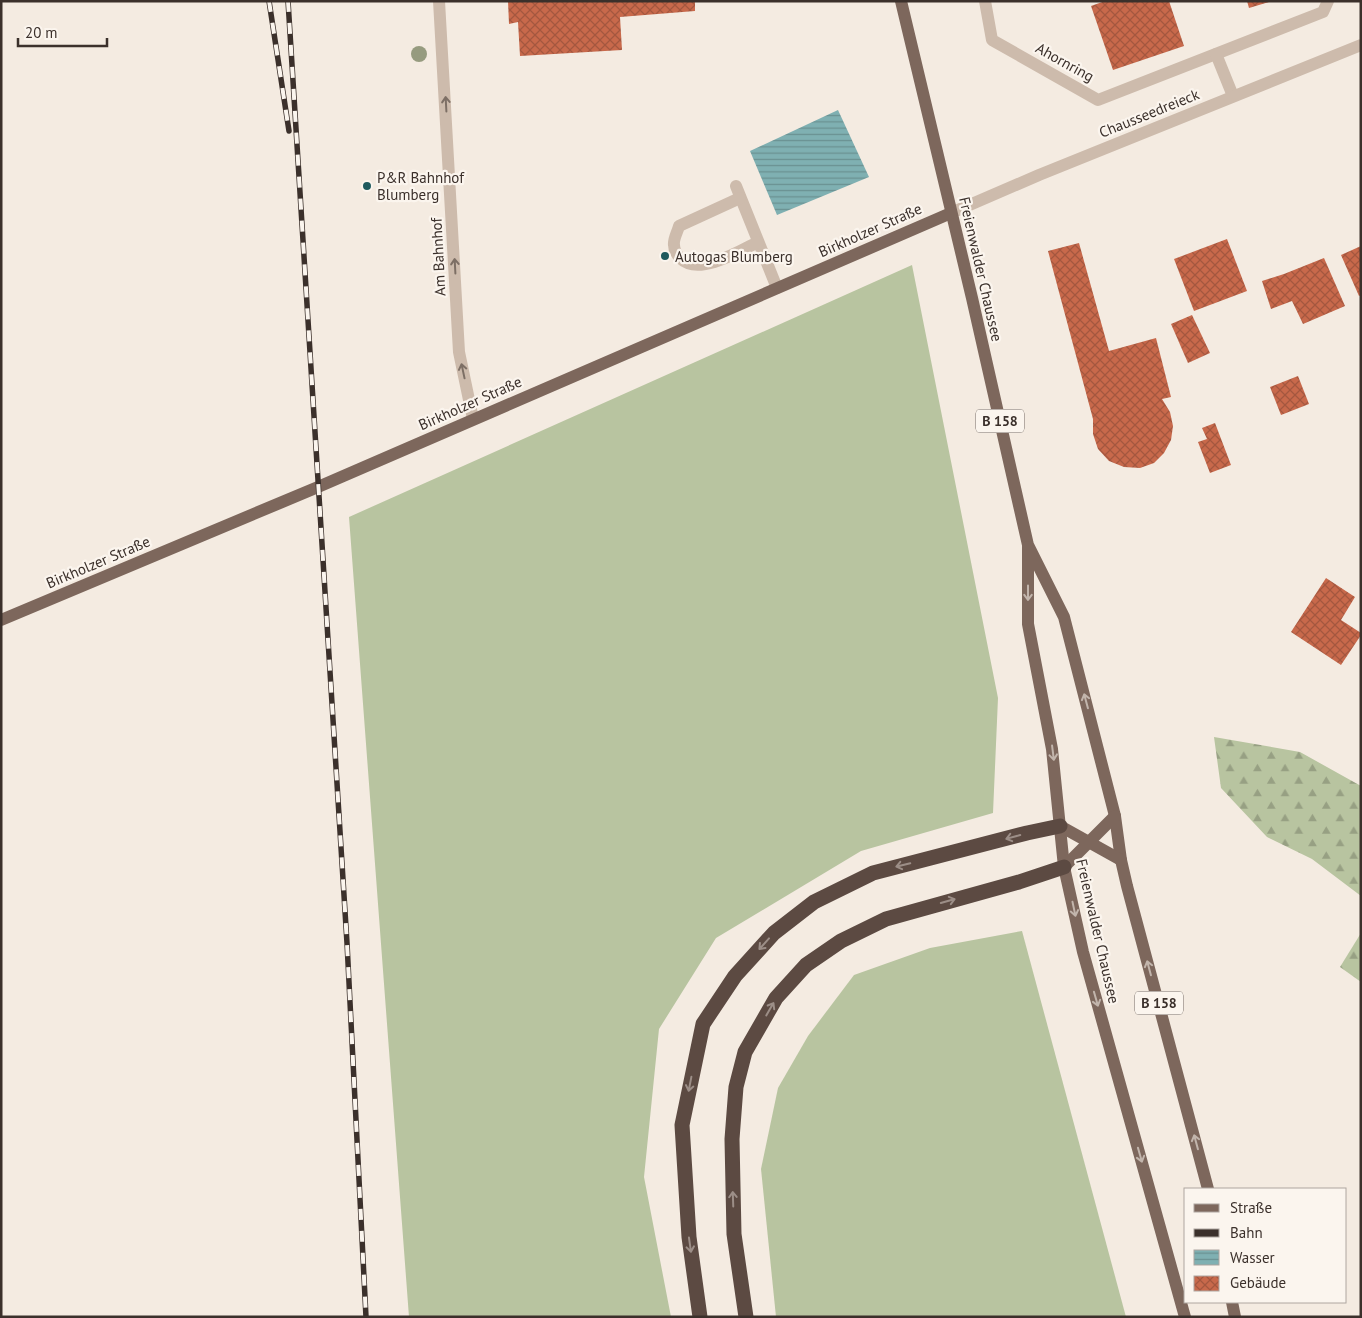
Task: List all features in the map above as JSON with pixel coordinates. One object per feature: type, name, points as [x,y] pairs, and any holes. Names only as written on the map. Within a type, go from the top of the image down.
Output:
[{"type":"highway","points":[[700,1317],[689,1237],[682,1125],[702,1024],[735,976],[774,932],[814,902],[874,873],[1060,826]]},
{"type":"highway","points":[[746,1317],[734,1234],[732,1139],[736,1088],[745,1052],[776,998],[806,965],[841,941],[886,919],[1019,882],[1064,867]]},
{"type":"main road","name":"Freienwalder Chaussee","points":[[901,1],[1028,544],[1028,624],[1052,749],[1064,867],[1083,952],[1185,1317]]},
{"type":"main road","name":"Birkholzer Straße","points":[[1,620],[309,491],[951,213]]},
{"type":"main road","name":"Freienwalder Chaussee","points":[[1028,544],[1064,617],[1115,816],[1121,860],[1208,1188]]},
{"type":"main road","points":[[1064,867],[1115,816]]},
{"type":"main road","points":[[1060,826],[1121,860]]},
{"type":"main road","points":[[1232,1303],[1235,1317]]},
{"type":"street","name":"Am Bahnhof","points":[[439,1],[459,352],[473,419]]},
{"type":"street","name":"Ahornring","points":[[985,1],[992,40],[1098,100],[1323,12],[1328,1]]},
{"type":"street","name":"Chausseedreieck","points":[[951,213],[1039,175],[1361,45]]},
{"type":"street","points":[[1216,54],[1233,96]]},
{"type":"street","points":[[758,242],[712,263],[700,265],[685,262],[677,255],[674,245],[679,226],[738,192],[777,288]]},
{"type":"green space","points":[[912,265],[998,698],[993,813],[861,851],[716,938],[659,1029],[644,1177],[671,1317],[409,1317],[349,517]]},
{"type":"green space","points":[[1214,737],[1300,752],[1361,786],[1361,896],[1312,859],[1267,837],[1221,788]]},
{"type":"green space","points":[[1022,931],[1126,1317],[776,1317],[761,1169],[778,1088],[808,1036],[854,975],[930,948]]},
{"type":"green space","points":[[1361,933],[1361,982],[1340,967]]},
{"type":"water","points":[[838,110],[869,177],[777,215],[750,151]]},
{"type":"building","points":[[508,1],[695,1],[695,11],[620,17],[622,50],[520,56],[518,22],[509,24]]},
{"type":"building","points":[[1105,1],[1169,1],[1184,46],[1113,70],[1091,6]]},
{"type":"building","points":[[1247,1],[1269,1],[1269,2],[1249,8]]},
{"type":"building","points":[[1227,239],[1247,291],[1194,311],[1174,259]]},
{"type":"building","points":[[1079,243],[1109,351],[1156,338],[1171,397],[1162,399],[1170,412],[1173,426],[1171,440],[1164,453],[1154,463],[1140,468],[1124,467],[1109,461],[1098,449],[1093,434],[1093,419],[1048,251]]},
{"type":"building","points":[[1361,246],[1361,295],[1359,296],[1341,255]]},
{"type":"building","points":[[1324,258],[1345,306],[1303,324],[1292,301],[1271,309],[1262,281]]},
{"type":"building","points":[[1192,315],[1210,353],[1188,363],[1171,324]]},
{"type":"building","points":[[1298,376],[1309,404],[1281,415],[1270,387]]},
{"type":"building","points":[[1215,423],[1231,465],[1210,473],[1198,442],[1207,439],[1202,428]]},
{"type":"building","points":[[1326,578],[1355,597],[1341,620],[1361,633],[1361,635],[1341,665],[1291,632]]},
{"type":"railway","points":[[269,1],[289,131]]},
{"type":"railway","points":[[288,1],[347,943],[366,1317]]},
{"type":"place","name":"P&R Bahnhof Blumberg","points":[[367,186]]},
{"type":"place","name":"Autogas Blumberg","points":[[665,256]]}]
